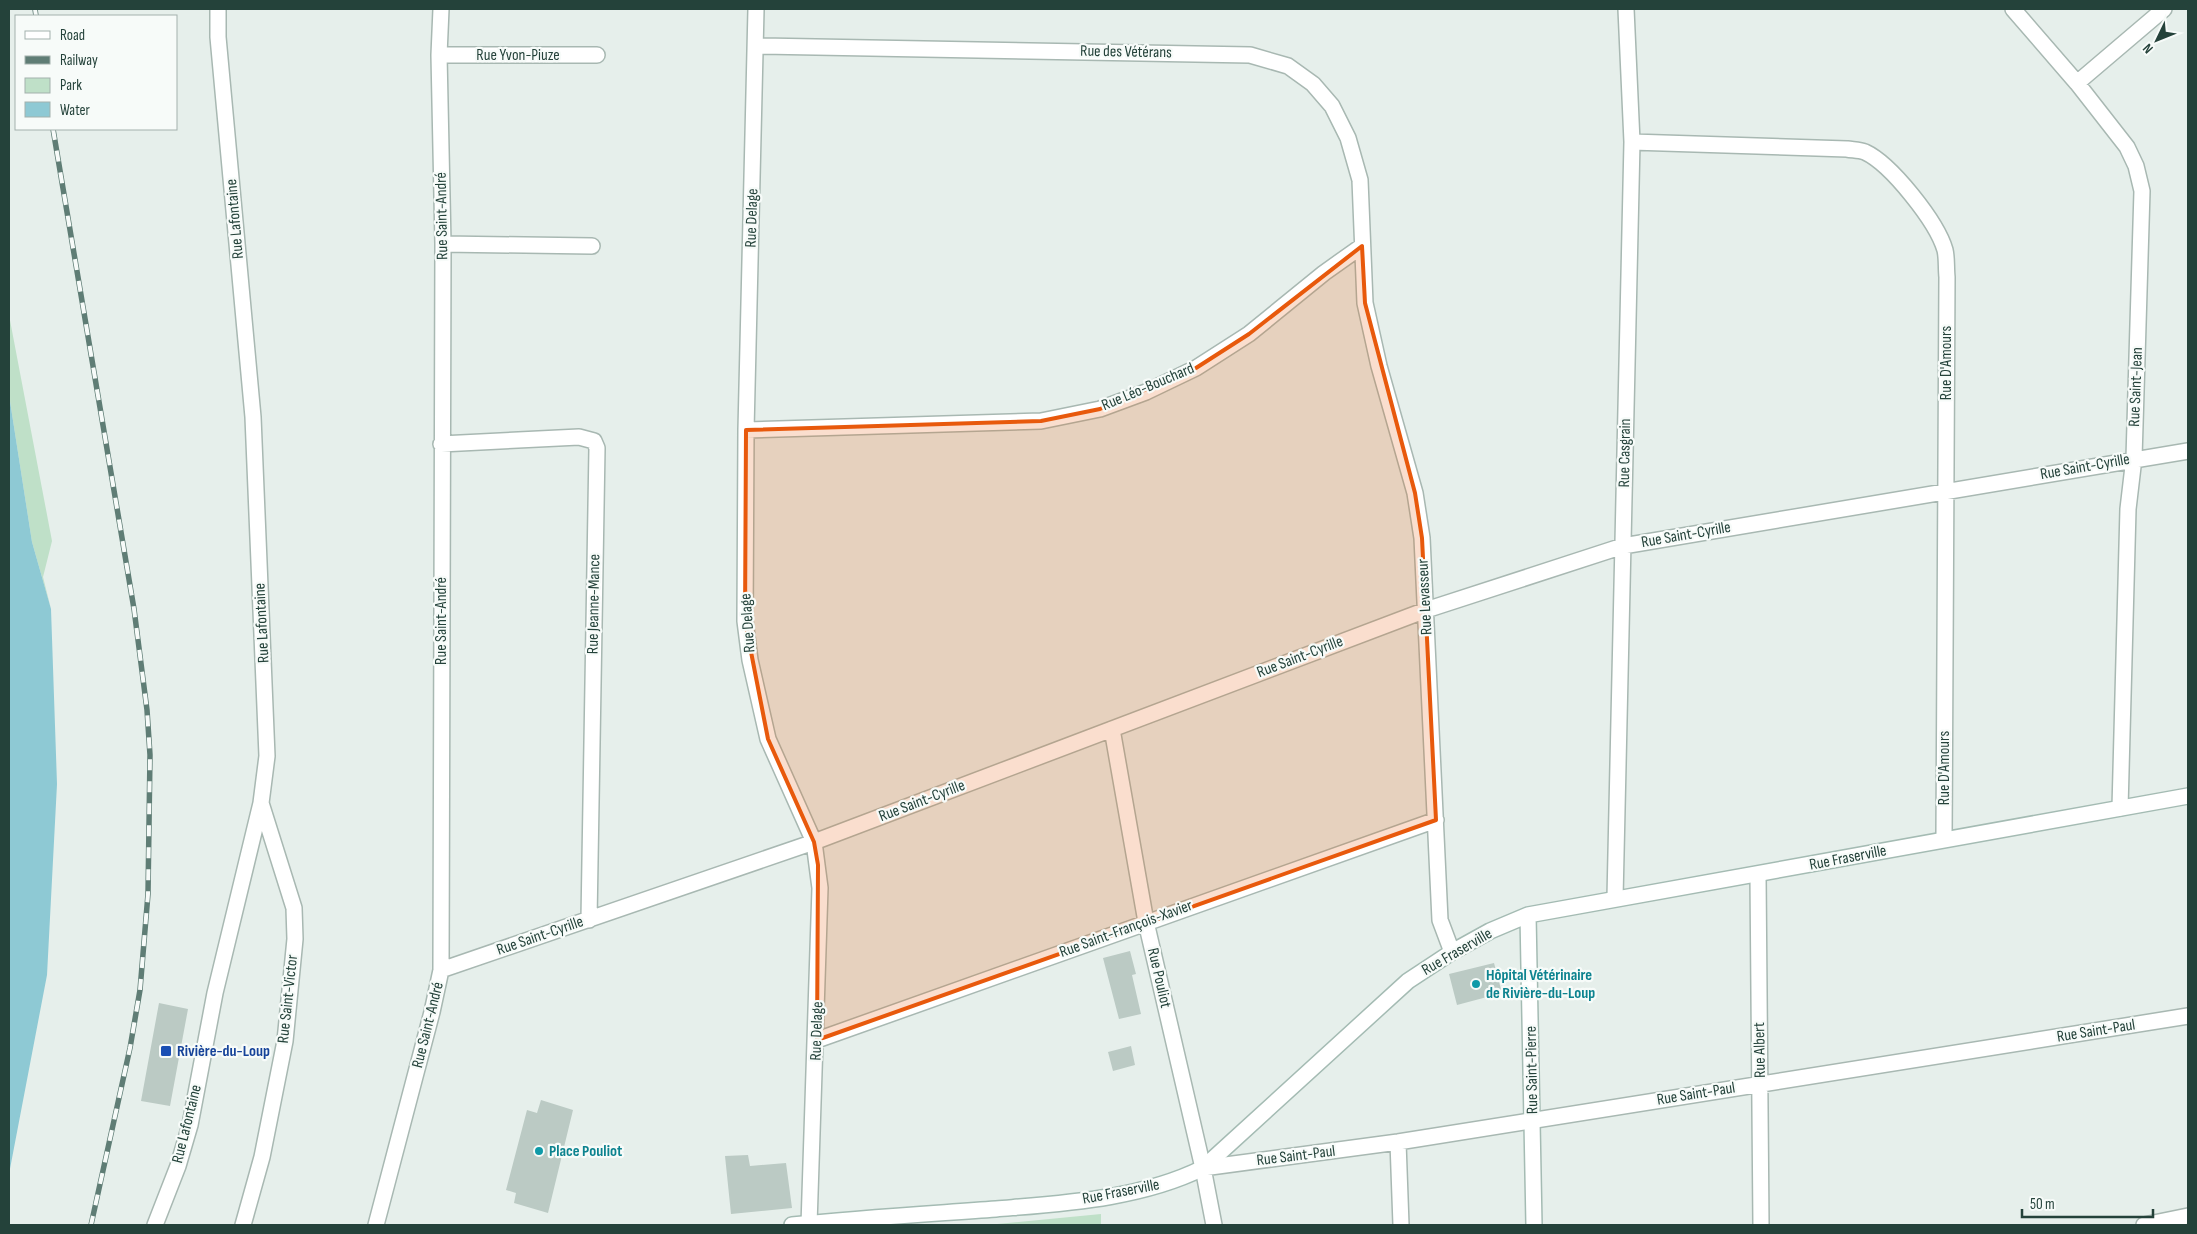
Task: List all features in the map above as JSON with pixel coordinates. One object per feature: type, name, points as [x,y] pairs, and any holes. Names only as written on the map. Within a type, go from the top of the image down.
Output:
[{"type":"street","name":"Rue Lafontaine","points":[[155,1225],[178,1166],[190,1125],[215,993],[261,803],[267,756],[268,727],[253,417],[218,37],[218,9]]},
{"type":"street","name":"Rue Saint-André","points":[[376,1225],[432,1012],[441,970],[443,244],[439,55],[441,9]]},
{"type":"street","name":"Rue Delage","points":[[756,9],[757,46],[746,430],[745,621],[750,660],[768,739],[814,842],[820,888],[817,1040],[809,1224]]},
{"type":"street","name":"Rue Casgrain","points":[[1615,898],[1632,142],[1626,9]]},
{"type":"street","name":"Rue Saint-Jean","points":[[2012,9],[2077,83],[2127,148],[2136,166],[2142,191],[2134,458],[2128,509],[2120,808]]},
{"type":"street","points":[[2077,83],[2164,9]]},
{"type":"street","name":"Rue des Vétérans","points":[[757,46],[1250,54],[1288,66],[1312,84],[1332,106],[1348,138],[1360,180],[1362,246]]},
{"type":"street","name":"Rue Yvon-Piuze","points":[[439,55],[597,56]]},
{"type":"street","name":"Rue D'Amours","points":[[1632,142],[1846,149],[1864,152],[1876,159],[1919,204],[1936,229],[1945,251],[1947,277],[1944,839]]},
{"type":"street","points":[[443,244],[592,246]]},
{"type":"street","name":"Rue Léo-Bouchard","points":[[746,430],[1041,420],[1100,409],[1146,392],[1196,368],[1249,334],[1324,273],[1362,246]]},
{"type":"street","name":"Rue Levasseur","points":[[1362,246],[1365,303],[1379,366],[1415,493],[1422,538],[1440,920],[1452,952]]},
{"type":"street","name":"Rue Jeanne-Mance","points":[[442,444],[579,437],[594,441],[597,448],[589,920]]},
{"type":"street","name":"Rue Saint-Cyrille","points":[[441,970],[814,842],[1426,610],[1623,546],[2134,458],[2188,451]]},
{"type":"street","name":"Rue Pouliot","points":[[1112,729],[1146,922],[1203,1168],[1214,1225]]},
{"type":"street","name":"Rue Fraserville","points":[[792,1225],[1046,1205],[1106,1198],[1165,1184],[1203,1168],[1408,981],[1452,952],[1490,931],[1528,915],[2188,796]]},
{"type":"street","name":"Rue Saint-Victor","points":[[243,1225],[262,1157],[284,1041],[295,939],[294,908],[261,803]]},
{"type":"street","name":"Rue Saint-François-Xavier","points":[[817,1040],[1436,820]]},
{"type":"street","name":"Rue Albert","points":[[1758,875],[1761,1225]]},
{"type":"street","name":"Rue Saint-Pierre","points":[[1528,915],[1534,1225]]},
{"type":"street","name":"Rue Saint-Paul","points":[[1203,1168],[1398,1142],[2188,1016]]},
{"type":"street","points":[[1398,1142],[1400,1225]]},
{"type":"street","points":[[2144,1225],[2188,1216]]},
{"type":"highlighted area","points":[[1362,246],[1365,303],[1415,493],[1422,538],[1436,820],[817,1040],[818,865],[814,842],[768,739],[745,621],[746,430],[1041,421],[1100,409],[1196,368],[1249,334]]},
{"type":"green space","points":[[9,315],[52,541],[43,577],[51,609],[32,542],[9,395]]},
{"type":"green space","points":[[1101,1214],[1101,1225],[987,1225]]},
{"type":"water","points":[[9,395],[32,542],[51,609],[57,784],[47,975],[9,1174]]},
{"type":"building","points":[[1130,951],[1136,974],[1132,975],[1141,1014],[1119,1019],[1103,958]]},
{"type":"building","name":"Hôpital Vétérinaire de Rivière-du-Loup","points":[[1494,963],[1502,993],[1457,1005],[1449,974]]},
{"type":"building","name":"Rivière-du-Loup","points":[[159,1003],[188,1009],[170,1106],[141,1101]]},
{"type":"building","points":[[1131,1046],[1135,1065],[1113,1071],[1108,1052]]},
{"type":"building","name":"Place Pouliot","points":[[541,1100],[573,1110],[548,1213],[514,1203],[516,1193],[506,1190],[527,1110],[537,1113]]},
{"type":"building","points":[[748,1155],[750,1166],[786,1163],[792,1208],[731,1214],[725,1156]]},
{"type":"railway","points":[[35,9],[36,15]]},
{"type":"railway","points":[[53,130],[134,609],[147,710],[150,755],[148,894],[140,990],[130,1048],[91,1225]]},
{"type":"place","name":"Hôpital Vétérinaire de Rivière-du-Loup","points":[[1476,984]]},
{"type":"place","name":"Rivière-du-Loup","points":[[166,1051]]},
{"type":"place","name":"Place Pouliot","points":[[539,1151]]}]
